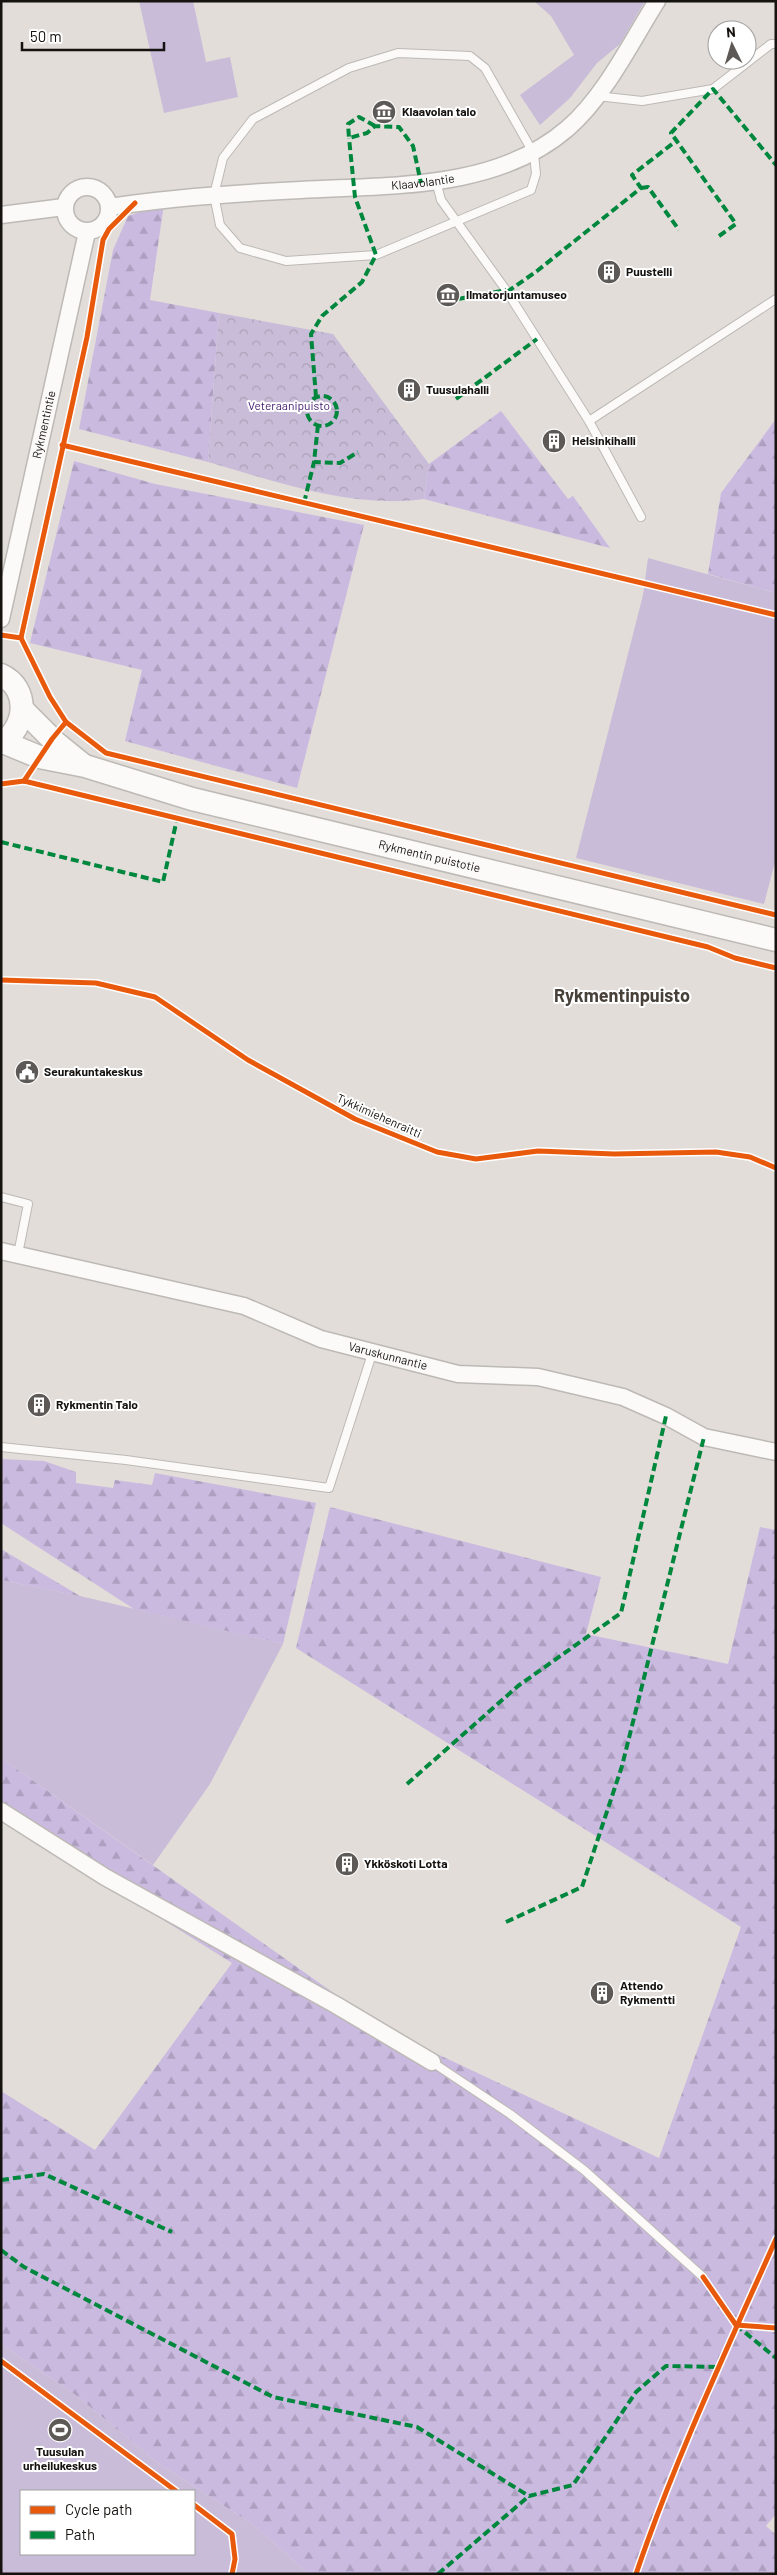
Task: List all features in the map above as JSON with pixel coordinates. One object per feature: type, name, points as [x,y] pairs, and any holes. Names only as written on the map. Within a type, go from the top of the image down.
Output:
[{"type":"street","name":"Klaavolantie","points":[[109,207],[214,195],[436,181],[490,170],[534,154],[568,128],[597,96],[657,1]]},
{"type":"street","points":[[88,187],[103,193],[109,207],[109,215],[100,227],[87,232],[70,224],[64,207],[72,192],[88,187]]},
{"type":"street","points":[[1,215],[64,207]]},
{"type":"street","name":"Rykmentintie","points":[[1,619],[87,232]]},
{"type":"street","points":[[1,674],[15,686],[21,697],[22,709],[20,722],[14,734],[2,743]]},
{"type":"street","name":"Rykmentin puistotie","points":[[22,709],[56,743],[85,766]]},
{"type":"street","name":"Rykmentin puistotie","points":[[2,743],[39,757],[85,766],[192,799],[776,940]]},
{"type":"street","name":"Varuskunnantie","points":[[1,1251],[244,1306],[320,1339],[372,1354],[458,1374],[538,1377],[624,1397],[666,1416],[704,1437],[776,1452]]},
{"type":"street","points":[[1,1811],[104,1877],[336,2005],[432,2062]]},
{"type":"lane","points":[[597,96],[642,101],[713,89],[771,44],[776,44]]},
{"type":"lane","points":[[398,53],[470,56],[485,68],[534,154],[536,174],[531,190],[376,255],[286,261],[240,248],[220,225],[214,195],[223,158],[254,119],[349,68],[398,53]]},
{"type":"lane","points":[[436,181],[441,200],[506,290],[589,421],[641,517]]},
{"type":"lane","points":[[589,421],[776,299]]},
{"type":"lane","points":[[1,1197],[28,1204],[18,1254]]},
{"type":"lane","points":[[1,1447],[126,1460],[329,1488],[372,1354]]},
{"type":"lane","points":[[432,2062],[510,2114],[584,2170],[703,2277]]},
{"type":"green space","points":[[139,1],[193,1],[206,62],[230,57],[238,97],[164,113]]},
{"type":"green space","points":[[534,1],[645,1],[620,44],[597,63],[570,98],[540,125],[520,95],[574,55],[551,16]]},
{"type":"green space","points":[[164,204],[150,300],[219,313],[208,462],[79,429],[113,250],[128,216]]},
{"type":"green space","name":"Veteraanipuisto","points":[[219,313],[333,334],[429,464],[424,499],[397,501],[342,497],[288,485],[208,462]]},
{"type":"green space","points":[[501,411],[568,499],[573,496],[610,548],[424,499],[429,464]]},
{"type":"green space","points":[[776,419],[776,593],[708,574],[721,493]]},
{"type":"green space","points":[[74,461],[155,484],[364,525],[297,788],[125,741],[142,670],[30,643]]},
{"type":"green space","points":[[648,558],[776,593],[776,858],[764,904],[576,858],[643,595]]},
{"type":"green space","points":[[1,1459],[44,1461],[76,1472],[76,1483],[113,1488],[115,1480],[152,1485],[155,1473],[316,1503],[283,1644],[134,1609],[1,1523]]},
{"type":"green space","points":[[330,1507],[601,1577],[586,1634],[728,1664],[760,1527],[776,1530],[776,2514],[766,2526],[776,2535],[776,2574],[309,2574],[251,2523],[159,2464],[77,2396],[1,2344],[1,2091],[95,2150],[232,1963],[1,1818],[1,1758],[386,2030],[659,2158],[741,1927],[296,1648]]},
{"type":"green space","points":[[1,1549],[80,1596],[1,1580]]},
{"type":"green space","points":[[1,1580],[80,1596],[283,1644],[210,1784],[153,1865],[1,1758]]},
{"type":"green space","name":"Tuusulan urheilukeskus","points":[[1,2344],[77,2396],[159,2464],[251,2523],[309,2574],[1,2574]]},
{"type":"marked path","points":[[719,236],[736,224],[671,133],[713,89],[776,165]]},
{"type":"marked path","points":[[375,126],[359,117],[348,124],[349,138],[367,133],[375,126],[399,127],[413,146],[421,183]]},
{"type":"marked path","points":[[316,397],[311,334],[322,316],[362,282],[376,255],[355,197],[349,138]]},
{"type":"marked path","points":[[507,292],[537,271],[641,188],[632,175],[676,141]]},
{"type":"marked path","points":[[641,188],[648,187],[679,230]]},
{"type":"marked path","points":[[458,299],[506,290]]},
{"type":"marked path","points":[[456,399],[537,339]]},
{"type":"marked path","points":[[322,396],[333,400],[337,411],[333,422],[322,426],[311,422],[307,411],[311,400],[322,396]]},
{"type":"marked path","points":[[318,425],[314,462],[340,463],[358,452]]},
{"type":"marked path","points":[[304,503],[314,462]]},
{"type":"marked path","points":[[1,842],[163,882],[177,819]]},
{"type":"marked path","points":[[407,1784],[518,1686],[621,1613],[666,1416]]},
{"type":"marked path","points":[[506,1922],[582,1887],[622,1766],[704,1437]]},
{"type":"marked path","points":[[1,2180],[44,2174],[172,2232]]},
{"type":"marked path","points":[[1,2250],[24,2267],[273,2397],[417,2427],[529,2496],[573,2485],[636,2392],[666,2366],[718,2367]]},
{"type":"marked path","points":[[736,2325],[776,2358]]},
{"type":"marked path","points":[[438,2574],[529,2496]]},
{"type":"cycle path","points":[[21,638],[87,337],[103,240],[109,229],[135,203]]},
{"type":"cycle path","points":[[62,445],[776,615]]},
{"type":"cycle path","points":[[1,635],[21,638],[50,697],[66,722],[106,753],[776,915]]},
{"type":"cycle path","points":[[24,781],[52,739],[66,722]]},
{"type":"cycle path","points":[[1,784],[24,781],[708,947],[735,958],[776,968]]},
{"type":"cycle path","name":"Tykkimiehenraitti","points":[[1,980],[96,983],[155,997],[248,1060],[355,1119],[437,1152],[476,1159],[538,1151],[614,1154],[716,1152],[750,1157],[776,1168]]},
{"type":"cycle path","points":[[636,2574],[667,2489],[720,2363],[776,2239]]},
{"type":"cycle path","points":[[703,2277],[736,2325],[776,2328]]},
{"type":"cycle path","points":[[1,2361],[175,2490]]},
{"type":"cycle path","points":[[195,2506],[232,2534],[235,2559],[232,2574]]},
{"type":"place","name":"Klaavolan talo","points":[[384,112]]},
{"type":"place","name":"Puustelli","points":[[609,272]]},
{"type":"place","name":"Ilmatorjuntamuseo","points":[[448,295]]},
{"type":"place","name":"Tuusulahalli","points":[[409,390]]},
{"type":"place","name":"Helsinkihalli","points":[[554,441]]},
{"type":"place","name":"Seurakuntakeskus","points":[[27,1072]]},
{"type":"place","name":"Rykmentin Talo","points":[[39,1405]]},
{"type":"place","name":"Ykköskoti Lotta","points":[[347,1864]]},
{"type":"place","name":"Attendo Rykmentti","points":[[602,1993]]},
{"type":"place","name":"Tuusulan urheilukeskus","points":[[60,2430]]},
{"type":"district","name":"Rykmentinpuisto","points":[[622,996]]}]
